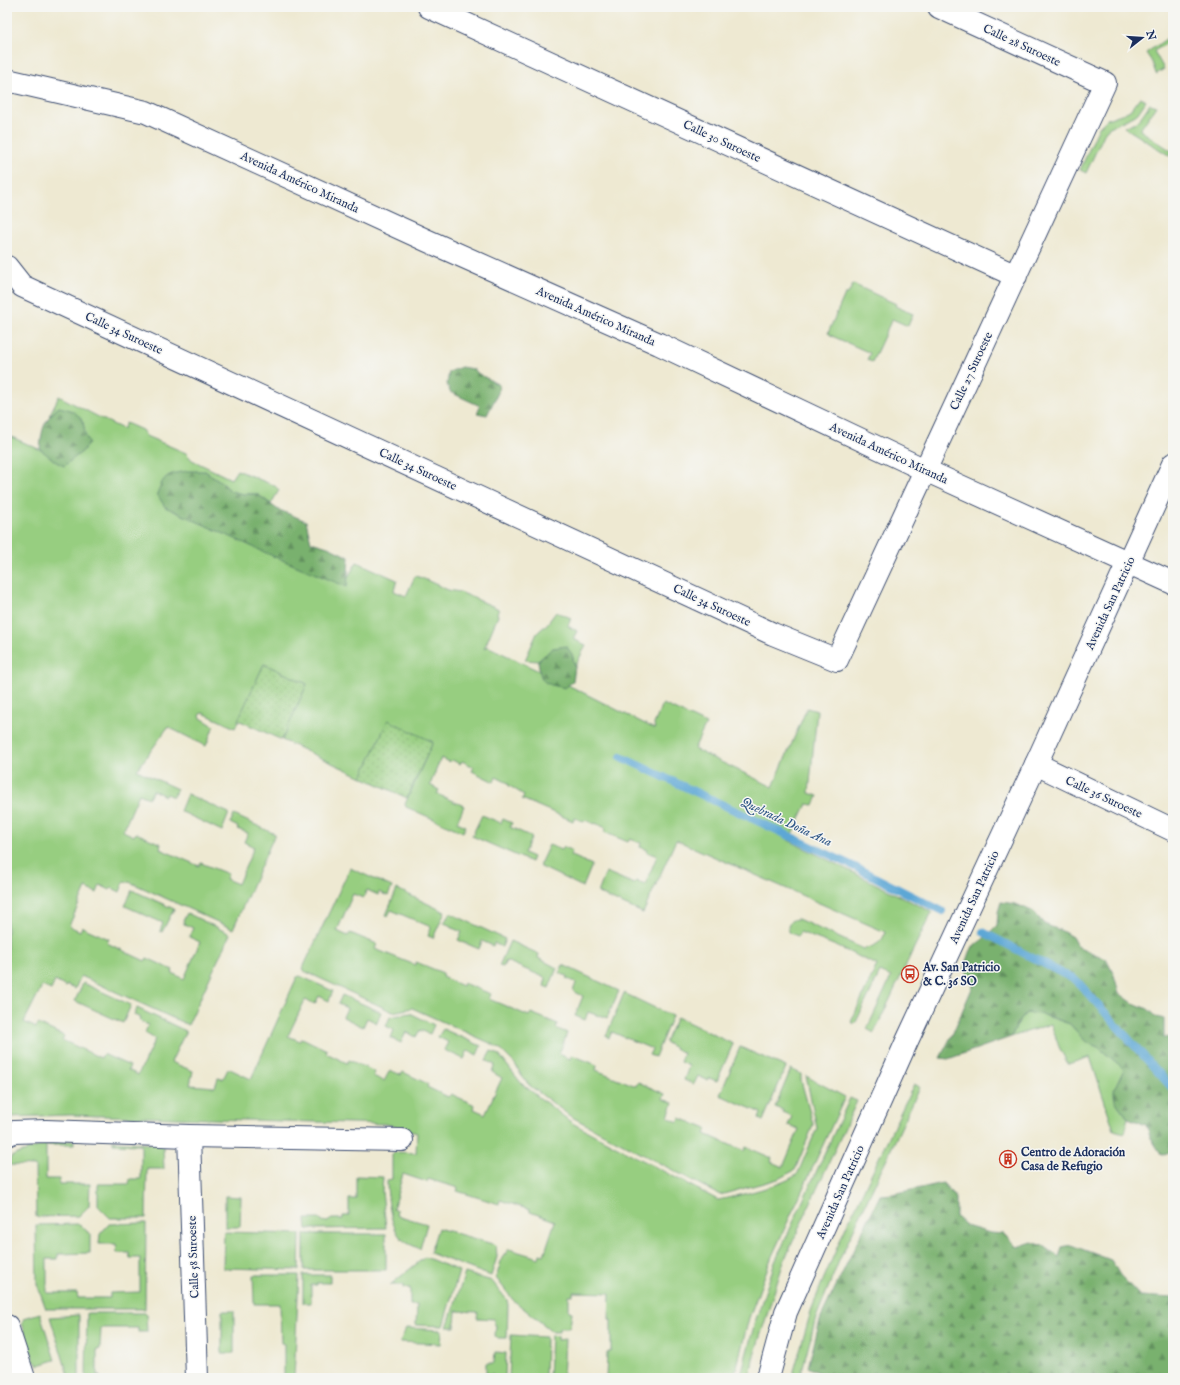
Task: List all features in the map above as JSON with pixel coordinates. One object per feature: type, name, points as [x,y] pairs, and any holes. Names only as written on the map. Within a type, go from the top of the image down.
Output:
[{"type":"street","name":"Calle 30 Suroeste","points":[[429,7],[1016,276]]},
{"type":"street","name":"Calle 28 Suroeste","points":[[939,7],[1105,83]]},
{"type":"street","name":"Avenida Américo Miranda","points":[[7,80],[146,112],[428,241],[659,344],[925,470],[1173,583]]},
{"type":"street","name":"Calle 27 Suroeste","points":[[837,660],[1105,83]]},
{"type":"street","name":"Calle 34 Suroeste","points":[[7,267],[22,286],[766,630],[837,660]]},
{"type":"street","name":"Avenida San Patricio","points":[[768,1378],[789,1305],[907,1041],[1173,464]]},
{"type":"street","name":"Calle 36 Suroeste","points":[[1036,764],[1173,830]]},
{"type":"street","points":[[7,1135],[14,1132],[46,1132],[402,1140]]},
{"type":"street","name":"Calle 58 Suroeste","points":[[189,1136],[196,1378]]},
{"type":"street","points":[[7,1326],[24,1378]]},
{"type":"green space","points":[[1173,34],[1173,40],[1154,51],[1164,69],[1156,74],[1152,62],[1146,53]]},
{"type":"green space","points":[[1140,97],[1146,101],[1138,113],[1106,130],[1086,173],[1080,170],[1099,127],[1107,119],[1130,110]]},
{"type":"green space","points":[[1150,104],[1156,106],[1140,130],[1173,152],[1173,158],[1124,127],[1138,121]]},
{"type":"green space","points":[[853,284],[896,304],[895,306],[913,314],[908,326],[892,319],[872,362],[867,360],[870,353],[828,333],[845,294],[848,294]]},
{"type":"green space","points":[[461,367],[473,369],[499,385],[498,393],[487,415],[477,413],[480,406],[450,392],[447,384],[449,372]]},
{"type":"green space","points":[[59,396],[123,429],[126,423],[142,430],[146,436],[186,453],[192,460],[231,479],[237,470],[275,486],[279,490],[271,504],[257,494],[242,494],[231,491],[220,481],[205,471],[347,586],[348,577],[357,562],[397,580],[394,591],[406,596],[415,576],[448,590],[460,592],[499,609],[497,613],[498,616],[484,649],[487,646],[655,729],[654,724],[663,704],[706,724],[694,749],[773,787],[807,708],[817,711],[809,793],[818,796],[814,805],[807,804],[788,840],[932,912],[874,1033],[867,1029],[891,977],[880,972],[855,1024],[851,1022],[877,965],[836,946],[800,932],[798,936],[790,933],[788,925],[791,921],[798,919],[864,949],[875,945],[880,941],[885,932],[676,840],[643,913],[598,893],[606,872],[634,884],[636,881],[645,885],[657,856],[640,847],[641,843],[630,839],[628,842],[604,832],[606,828],[595,823],[594,824],[585,820],[584,822],[575,818],[573,821],[522,799],[524,795],[508,785],[508,783],[496,777],[494,782],[472,771],[474,767],[462,761],[460,764],[452,760],[450,762],[441,758],[430,785],[439,790],[437,794],[464,806],[457,822],[466,826],[463,832],[406,807],[405,804],[433,742],[388,721],[362,777],[282,740],[307,684],[264,664],[235,728],[203,713],[200,714],[201,718],[214,726],[206,746],[168,727],[137,770],[177,789],[173,797],[166,794],[165,796],[153,790],[149,798],[139,794],[123,831],[134,836],[136,833],[161,844],[160,849],[199,866],[201,863],[228,874],[226,879],[238,884],[254,847],[244,842],[248,833],[237,829],[238,827],[230,823],[234,815],[275,834],[233,929],[132,883],[124,881],[120,892],[112,888],[110,890],[100,885],[97,893],[86,888],[69,926],[80,931],[82,927],[109,939],[107,943],[145,961],[147,958],[173,970],[172,973],[184,979],[200,942],[189,937],[193,928],[184,924],[183,921],[187,913],[230,934],[188,1025],[81,976],[75,989],[67,985],[66,987],[55,981],[51,990],[42,986],[24,1022],[36,1028],[38,1024],[64,1036],[62,1040],[101,1058],[103,1054],[130,1066],[128,1070],[138,1075],[155,1039],[145,1033],[148,1025],[140,1021],[141,1018],[134,1015],[137,1008],[186,1031],[171,1062],[193,1071],[190,1085],[215,1087],[218,1078],[223,1079],[228,1069],[251,1079],[297,977],[300,976],[333,991],[329,1001],[319,996],[315,1004],[305,1000],[288,1036],[300,1041],[302,1038],[327,1050],[326,1053],[347,1063],[349,1060],[375,1072],[373,1076],[384,1081],[390,1070],[401,1075],[403,1072],[428,1084],[427,1087],[448,1097],[451,1094],[475,1105],[474,1109],[485,1114],[502,1078],[492,1072],[495,1065],[486,1060],[491,1051],[498,1054],[522,1084],[572,1123],[718,1200],[773,1186],[793,1177],[798,1173],[817,1128],[806,1076],[845,1097],[772,1256],[749,1318],[734,1378],[606,1378],[607,1353],[611,1351],[611,1320],[609,1319],[610,1293],[573,1292],[573,1296],[569,1296],[569,1311],[572,1312],[570,1327],[559,1328],[559,1332],[553,1332],[513,1300],[496,1278],[502,1258],[509,1249],[539,1258],[540,1254],[544,1255],[555,1221],[530,1212],[530,1210],[500,1200],[499,1204],[457,1191],[458,1188],[428,1179],[427,1182],[403,1174],[393,1209],[397,1210],[396,1215],[427,1224],[420,1249],[405,1241],[399,1235],[392,1220],[387,1180],[392,1179],[392,1154],[398,1152],[416,1153],[417,1133],[386,1124],[70,1115],[7,1117],[7,435],[68,462],[84,435],[83,422],[59,407],[49,416]]},
{"type":"green space","points":[[59,407],[70,410],[79,416],[83,423],[85,434],[89,442],[83,451],[64,466],[56,462],[40,449],[46,421]]},
{"type":"green space","points":[[188,471],[205,471],[220,481],[231,491],[242,494],[257,494],[277,509],[306,521],[311,542],[328,547],[349,557],[347,587],[275,557],[165,507],[157,494],[162,482],[171,474]]},
{"type":"green space","points":[[556,612],[571,618],[568,626],[577,631],[573,639],[586,645],[575,667],[572,654],[553,648],[538,661],[525,660],[537,633],[547,624]]},
{"type":"green space","points":[[566,646],[572,654],[575,667],[573,681],[565,688],[544,682],[540,675],[538,661],[553,648]]},
{"type":"green space","points":[[264,664],[307,684],[282,740],[238,720]]},
{"type":"green space","points":[[388,720],[433,742],[407,798],[362,777]]},
{"type":"green space","points":[[187,794],[229,813],[222,831],[180,811]]},
{"type":"green space","points":[[482,815],[501,823],[503,819],[512,823],[510,827],[532,837],[524,853],[533,857],[531,862],[472,836]]},
{"type":"green space","points":[[549,845],[562,850],[564,847],[572,851],[570,855],[592,865],[583,887],[539,866]]},
{"type":"green space","points":[[350,868],[392,887],[388,896],[379,892],[378,895],[367,890],[363,898],[353,894],[337,931],[348,936],[350,933],[377,944],[375,949],[415,965],[416,962],[443,973],[442,977],[462,986],[463,983],[491,994],[489,999],[529,1016],[531,1013],[558,1024],[556,1028],[567,1033],[559,1054],[570,1059],[572,1055],[597,1065],[596,1070],[636,1086],[638,1082],[665,1094],[663,1099],[673,1103],[668,1117],[678,1122],[680,1118],[707,1129],[705,1134],[744,1151],[746,1147],[772,1158],[771,1162],[783,1167],[799,1129],[788,1125],[792,1116],[775,1107],[791,1069],[801,1074],[801,1080],[813,1124],[795,1170],[778,1179],[720,1195],[570,1116],[529,1085],[515,1064],[499,1048],[492,1044],[412,1008],[393,1012],[302,970]]},
{"type":"green space","points":[[397,889],[445,912],[433,938],[428,936],[431,927],[391,910],[388,916],[386,915]]},
{"type":"green space","points":[[132,890],[174,909],[162,932],[160,931],[163,923],[125,906]]},
{"type":"green space","points":[[1001,902],[1016,904],[1034,912],[1044,924],[1062,931],[1072,937],[1077,946],[1106,959],[1114,975],[1119,993],[1133,1003],[1148,1009],[1157,1017],[1164,1019],[1164,1037],[1173,1038],[1173,1153],[1161,1154],[1151,1138],[1146,1125],[1128,1118],[1115,1101],[1114,1090],[1124,1069],[1098,1047],[1086,1042],[1070,1024],[1041,1014],[1026,1013],[1019,1021],[1011,1037],[948,1059],[940,1058],[952,1035],[973,986],[964,969],[972,947],[982,940],[997,925],[998,912]]},
{"type":"green space","points":[[450,913],[505,939],[502,947],[494,943],[493,946],[482,941],[479,949],[458,940],[462,932],[444,923]]},
{"type":"green space","points":[[510,941],[539,954],[538,958],[557,968],[549,988],[544,986],[546,978],[506,961],[503,967],[499,966]]},
{"type":"green space","points":[[563,965],[619,991],[607,1018],[588,1012],[585,1020],[575,1016],[583,996],[573,991],[576,983],[566,978],[567,976],[559,973]]},
{"type":"green space","points":[[83,983],[131,1005],[123,1023],[75,1001]]},
{"type":"green space","points":[[624,993],[672,1016],[655,1057],[649,1055],[652,1049],[612,1032],[609,1038],[606,1036]]},
{"type":"green space","points":[[342,995],[381,1012],[377,1023],[367,1018],[363,1027],[343,1017],[347,1008],[338,1004]]},
{"type":"green space","points":[[410,1013],[434,1025],[430,1034],[420,1030],[416,1037],[406,1032],[401,1043],[391,1038],[394,1030],[386,1026],[390,1017]]},
{"type":"green space","points":[[1026,1013],[1041,1014],[1070,1024],[1086,1042],[1098,1047],[1125,1069],[1114,1095],[1118,1104],[1128,1118],[1124,1133],[1114,1130],[1090,1057],[1068,1064],[1059,1047],[1051,1024],[1011,1037],[1019,1021]]},
{"type":"green space","points":[[677,1017],[733,1044],[717,1081],[709,1078],[707,1080],[698,1076],[694,1084],[684,1080],[689,1066],[680,1062],[683,1053],[665,1042]]},
{"type":"green space","points":[[443,1029],[481,1046],[477,1055],[468,1050],[464,1059],[444,1050],[448,1042],[438,1037]]},
{"type":"green space","points":[[740,1047],[786,1067],[763,1121],[759,1119],[761,1113],[720,1095]]},
{"type":"green space","points":[[914,1084],[920,1087],[839,1261],[816,1318],[800,1378],[792,1378],[811,1311],[821,1285],[845,1229]]},
{"type":"green space","points":[[850,1098],[857,1101],[784,1261],[753,1359],[750,1378],[740,1378],[755,1322],[775,1262]]},
{"type":"green space","points":[[54,1141],[74,1141],[74,1145],[46,1145],[46,1179],[59,1179],[59,1184],[90,1184],[89,1206],[79,1216],[36,1217],[35,1166],[8,1165],[11,1157]]},
{"type":"green space","points":[[113,1141],[163,1145],[164,1169],[147,1169],[146,1218],[110,1218],[98,1206],[98,1184],[129,1184],[130,1179],[141,1179],[141,1145],[113,1144]]},
{"type":"green space","points":[[356,1176],[383,1177],[382,1191],[386,1228],[307,1229],[306,1219],[319,1219],[327,1222],[332,1219],[343,1219],[343,1216],[349,1216],[349,1199],[356,1199]]},
{"type":"green space","points":[[943,1183],[956,1198],[956,1217],[966,1226],[990,1233],[1004,1234],[1017,1247],[1032,1242],[1044,1246],[1059,1257],[1062,1247],[1071,1245],[1111,1260],[1120,1275],[1140,1296],[1173,1298],[1173,1378],[830,1378],[808,1367],[821,1317],[880,1195],[893,1194]]},
{"type":"green space","points":[[225,1196],[241,1197],[240,1227],[225,1227]]},
{"type":"green space","points":[[146,1223],[145,1309],[46,1309],[37,1284],[36,1225],[79,1224],[90,1234],[90,1253],[58,1254],[58,1259],[47,1259],[47,1293],[77,1293],[78,1298],[110,1298],[110,1293],[140,1292],[140,1258],[130,1258],[129,1253],[117,1253],[116,1244],[99,1244],[100,1234],[109,1224]]},
{"type":"green space","points":[[438,1228],[496,1245],[497,1257],[491,1276],[430,1253]]},
{"type":"green space","points":[[224,1232],[300,1234],[299,1270],[223,1268]]},
{"type":"green space","points":[[304,1234],[386,1234],[386,1270],[304,1270]]},
{"type":"green space","points":[[425,1257],[459,1271],[443,1326],[416,1325],[417,1305],[410,1305],[410,1288],[403,1288],[403,1285],[390,1285]]},
{"type":"green space","points":[[465,1273],[492,1281],[507,1300],[507,1338],[497,1338],[495,1336],[496,1325],[494,1324],[494,1319],[477,1318],[478,1312],[456,1311],[455,1327],[447,1327]]},
{"type":"green space","points":[[253,1275],[299,1275],[294,1378],[280,1378],[280,1376],[284,1376],[284,1344],[281,1343],[280,1304],[254,1304]]},
{"type":"green space","points":[[303,1275],[330,1275],[330,1283],[317,1283],[317,1285],[311,1285],[311,1303],[303,1303]]},
{"type":"green space","points":[[222,1311],[234,1311],[234,1353],[222,1353]]},
{"type":"green space","points":[[40,1313],[55,1360],[39,1365],[34,1361],[22,1323],[24,1318]]},
{"type":"green space","points":[[87,1313],[146,1313],[147,1332],[138,1332],[138,1328],[101,1328],[100,1349],[97,1350],[97,1376],[100,1376],[100,1378],[86,1378]]},
{"type":"green space","points":[[79,1315],[79,1378],[69,1378],[50,1317]]},
{"type":"green space","points":[[406,1328],[442,1330],[441,1344],[400,1342]]},
{"type":"green space","points":[[511,1335],[546,1337],[545,1378],[509,1378]]},
{"type":"green space","points":[[551,1335],[558,1336],[558,1340],[565,1339],[563,1378],[549,1378]]},
{"type":"green space","points":[[495,1352],[506,1353],[505,1378],[493,1378],[493,1374],[486,1374],[486,1363],[494,1363]]},
{"type":"waterway","name":"Quebrada Doña Ana","points":[[621,757],[849,864],[942,911]]},
{"type":"waterway","name":"Quebrada Doña Ana","points":[[983,932],[1077,981],[1173,1089]]},
{"type":"place","name":"Av. San Patricio & C. 36 SO","points":[[910,974]]},
{"type":"place","name":"Centro de Adoración Casa de Refugio","points":[[1008,1159]]}]
